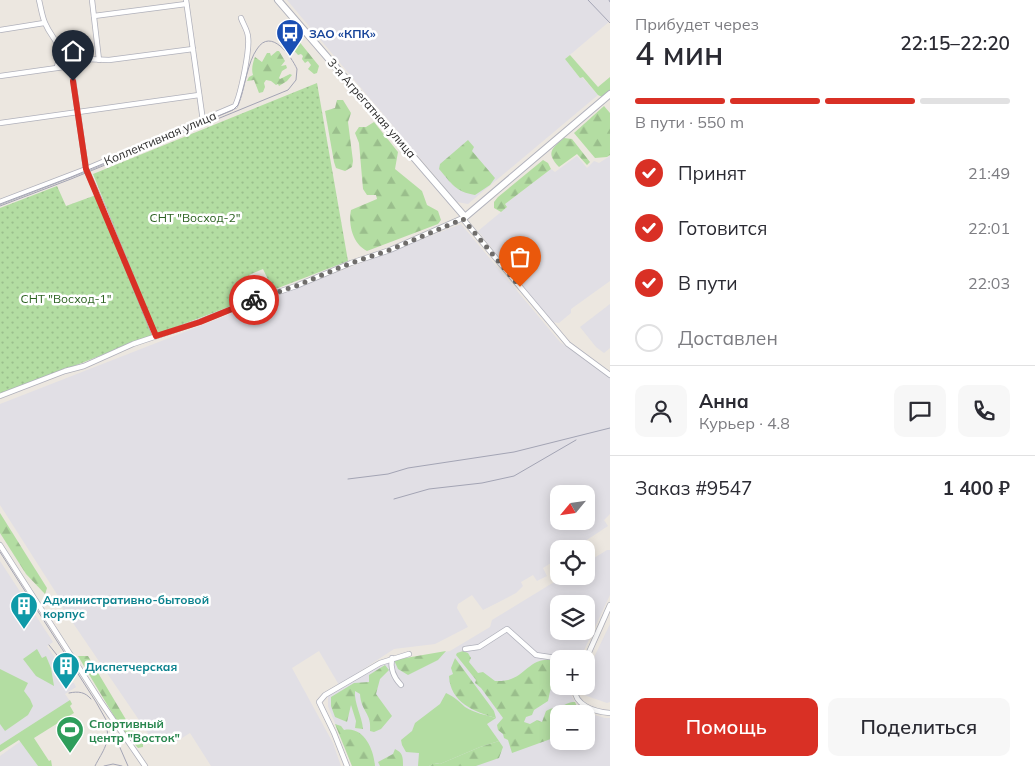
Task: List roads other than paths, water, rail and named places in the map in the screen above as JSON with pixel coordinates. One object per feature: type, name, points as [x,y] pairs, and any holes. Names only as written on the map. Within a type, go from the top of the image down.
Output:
[{"type":"street","points":[[39,0],[44,23],[57,41],[59,53],[57,67]]},
{"type":"street","points":[[92,0],[99,60]]},
{"type":"street","name":"3-я Агрегатная улица","points":[[278,0],[464,218]]},
{"type":"street","points":[[94,16],[186,2],[203,121]]},
{"type":"street","name":"Коллективная улица","points":[[0,202],[86,169],[232,108],[238,101],[245,66],[248,37],[241,18]]},
{"type":"street","points":[[0,30],[44,23]]},
{"type":"street","points":[[0,76],[71,66],[86,59],[109,60],[193,49]]},
{"type":"street","points":[[71,66],[86,169],[156,336]]},
{"type":"street","points":[[0,396],[65,371],[84,366],[133,344],[296,286],[351,263],[390,250],[464,218],[610,94]]},
{"type":"street","points":[[0,123],[199,95]]},
{"type":"street","points":[[464,218],[568,344],[610,375]]},
{"type":"street","points":[[0,545],[101,702],[146,766]]},
{"type":"street","points":[[590,650],[610,605]]},
{"type":"street","points":[[465,649],[479,647],[507,629],[536,655],[550,657]]},
{"type":"street","points":[[347,766],[319,702],[325,695],[380,663],[409,654]]},
{"type":"street","points":[[392,658],[394,675],[401,684]]},
{"type":"street","points":[[576,695],[585,706],[592,710],[610,713]]},
{"type":"tram line","points":[[0,204],[71,177],[233,110],[238,105],[254,54],[262,43],[268,41],[280,46],[290,57],[297,69],[296,80],[288,90],[0,206]]},
{"type":"tram line","points":[[0,552],[96,702],[114,734],[128,766]]},
{"type":"tram line","points":[[49,645],[68,669]]},
{"type":"tram line","points":[[69,693],[82,693],[91,699]]},
{"type":"tram line","points":[[95,766],[107,741],[106,724]]},
{"type":"tram line","points":[[104,766],[113,764],[122,766]]},
{"type":"railway","points":[[588,0],[610,23]]},
{"type":"railway","points":[[348,479],[514,452],[610,428]]},
{"type":"railway","points":[[394,499],[429,489],[482,483],[514,476],[576,440]]},
{"type":"place","name":"ЗАО «КПК»","points":[[290,57]]},
{"type":"place","name":"Административно-бытовой корпус","points":[[24,630]]},
{"type":"place","name":"Диспетчерская","points":[[66,690]]},
{"type":"place","name":"Спортивный центр \"Восток\"","points":[[70,754]]},
{"type":"park label","name":"СНТ \"Восход-2\"","points":[[195,217]]},
{"type":"park label","name":"СНТ \"Восход-1\"","points":[[66,298]]}]
